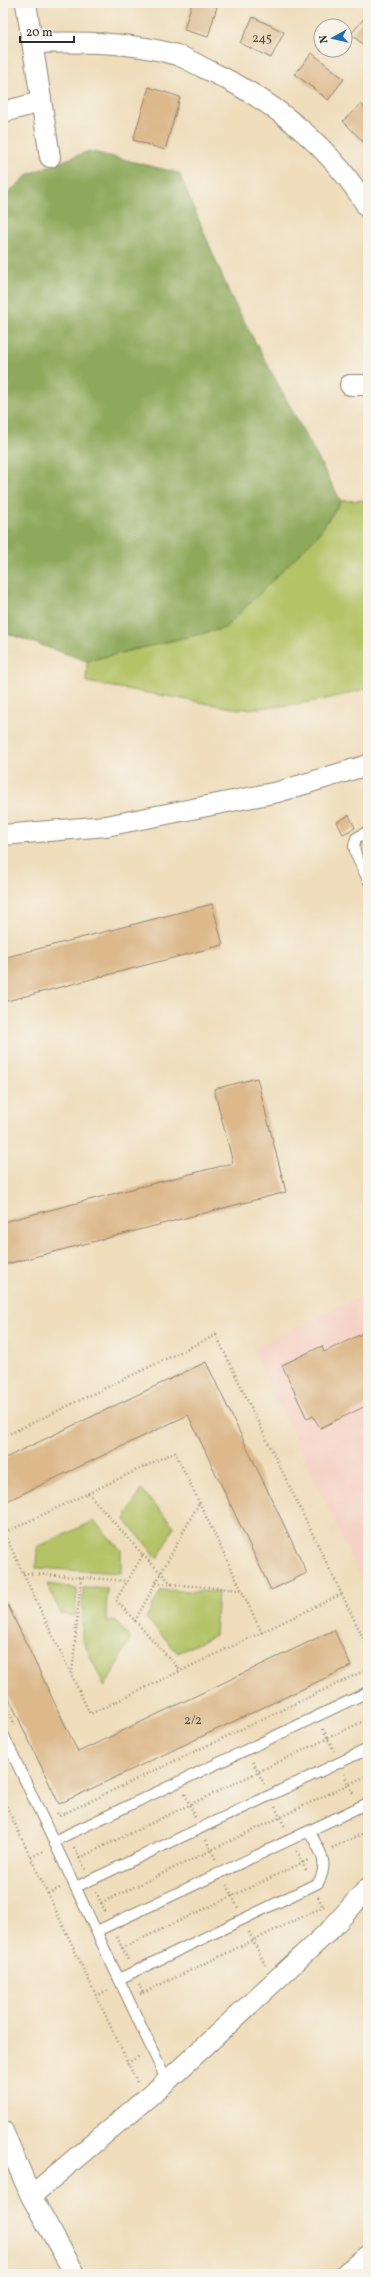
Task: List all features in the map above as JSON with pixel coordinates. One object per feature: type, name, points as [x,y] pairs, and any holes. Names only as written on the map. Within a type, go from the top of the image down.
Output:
[{"type":"street","points":[[26,3],[50,157]]},
{"type":"street","points":[[32,43],[120,44],[156,51],[178,56],[243,86],[304,131],[351,181],[368,208]]},
{"type":"street","points":[[3,112],[41,102]]},
{"type":"street","points":[[3,835],[106,826],[278,792],[368,765]]},
{"type":"street","points":[[31,2196],[167,2081],[331,1929],[368,1888]]},
{"type":"street","points":[[3,2131],[31,2196],[75,2274]]},
{"type":"street","points":[[345,2274],[368,2255]]},
{"type":"lane","points":[[368,831],[356,838],[354,846],[368,880]]},
{"type":"lane","points":[[54,1841],[368,1692]]},
{"type":"lane","points":[[3,1734],[167,2081]]},
{"type":"lane","points":[[76,1887],[368,1749]]},
{"type":"lane","points":[[97,1931],[368,1803]]},
{"type":"lane","points":[[119,1978],[318,1883],[324,1873],[324,1860],[309,1831]]},
{"type":"path","points":[[3,1437],[216,1335],[368,1648]]},
{"type":"path","points":[[262,1633],[175,1452],[4,1533],[90,1714],[262,1633],[342,1594]]},
{"type":"path","points":[[88,1493],[143,1554],[173,1584]]},
{"type":"path","points":[[135,1622],[199,1503]]},
{"type":"path","points":[[143,1554],[116,1600],[181,1671]]},
{"type":"path","points":[[23,1573],[128,1581]]},
{"type":"path","points":[[72,1676],[81,1577]]},
{"type":"path","points":[[156,1583],[241,1590]]},
{"type":"path","points":[[56,1809],[59,1816],[368,1669]]},
{"type":"path","points":[[3,1699],[17,1728]]},
{"type":"path","points":[[79,1858],[368,1719]]},
{"type":"path","points":[[239,1730],[258,1772],[303,1862],[323,1907]]},
{"type":"path","points":[[101,1903],[368,1775]]},
{"type":"path","points":[[3,1799],[146,2100]]},
{"type":"path","points":[[122,1948],[368,1831]]},
{"type":"path","points":[[143,1993],[329,1905]]},
{"type":"shaded area","points":[[368,1293],[368,1593],[252,1348]]},
{"type":"green space","points":[[89,151],[179,173],[231,297],[341,501],[317,536],[225,628],[87,661],[3,632],[3,198],[29,174]]},
{"type":"green space","points":[[368,500],[368,688],[336,697],[304,703],[238,709],[86,682],[87,661],[225,628],[317,536],[341,501]]},
{"type":"green space","points":[[141,1489],[174,1526],[158,1559],[125,1520]]},
{"type":"green space","points":[[94,1521],[121,1550],[121,1573],[36,1568],[37,1547]]},
{"type":"green space","points":[[47,1584],[77,1588],[75,1616],[61,1614]]},
{"type":"green space","points":[[83,1588],[107,1588],[106,1620],[117,1622],[130,1639],[105,1687],[82,1639]]},
{"type":"green space","points":[[161,1590],[218,1592],[215,1635],[178,1653],[146,1618]]},
{"type":"building","points":[[192,3],[203,3],[217,7],[208,37],[184,30]]},
{"type":"building","points":[[368,14],[368,49],[353,36],[353,32]]},
{"type":"building","points":[[253,17],[284,32],[271,58],[240,43]]},
{"type":"building","points":[[312,53],[313,58],[318,58],[344,79],[328,100],[295,74]]},
{"type":"building","points":[[149,87],[180,97],[165,150],[133,140]]},
{"type":"building","points":[[361,104],[368,112],[368,147],[343,121]]},
{"type":"building","points":[[349,815],[355,828],[343,834],[337,822]]},
{"type":"building","points":[[212,904],[223,945],[3,1002],[3,958]]},
{"type":"building","points":[[257,1078],[286,1192],[3,1265],[3,1222],[233,1163],[214,1089]]},
{"type":"building","points":[[368,1331],[368,1405],[320,1428],[313,1416],[307,1419],[282,1365],[322,1346],[324,1352]]},
{"type":"building","points":[[206,1362],[307,1573],[271,1590],[188,1415],[3,1503],[3,1459]]},
{"type":"building","points":[[3,1595],[78,1752],[334,1630],[351,1666],[59,1804],[3,1686]]}]
